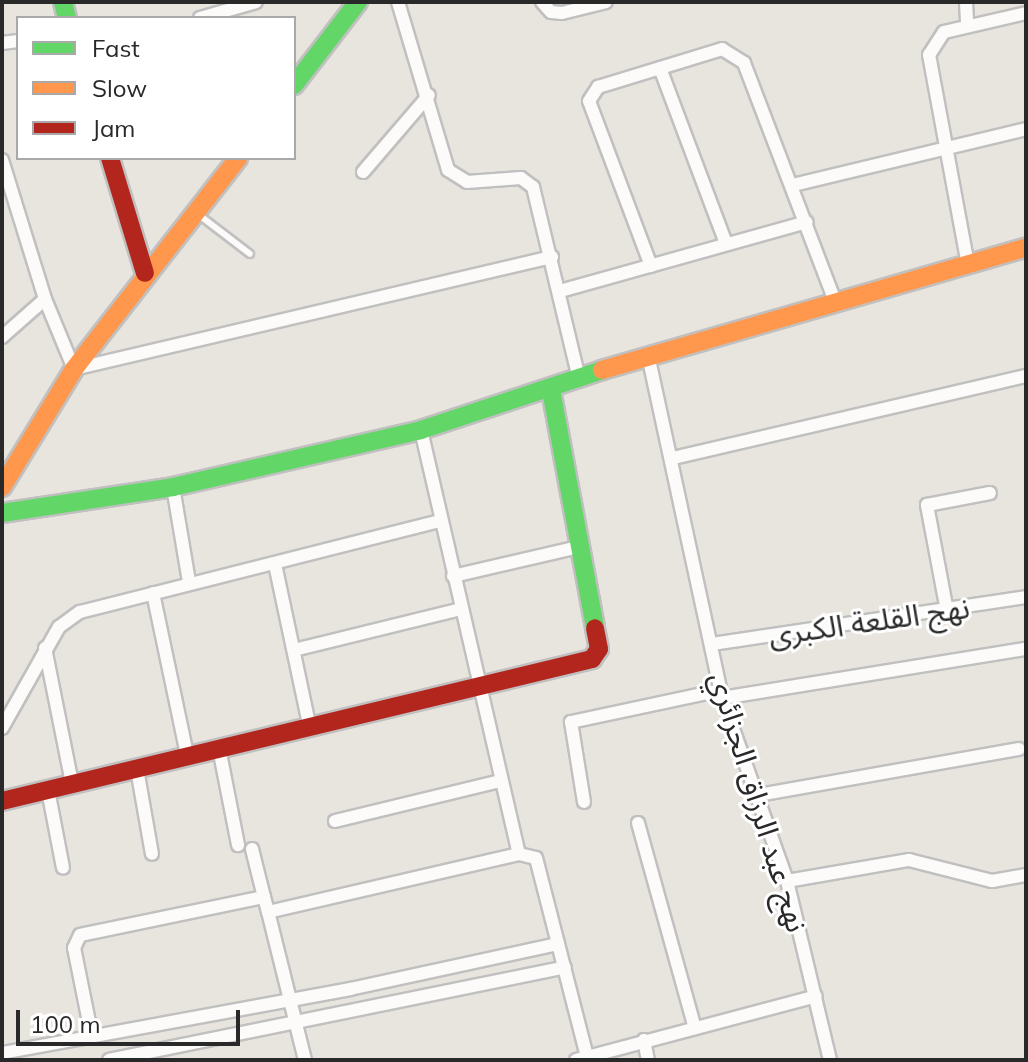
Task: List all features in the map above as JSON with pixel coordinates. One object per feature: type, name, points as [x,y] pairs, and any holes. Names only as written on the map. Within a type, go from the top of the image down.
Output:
[{"type":"street","points":[[219,7],[256,2]]},
{"type":"street","points":[[296,82],[358,2]]},
{"type":"street","points":[[398,2],[429,95],[448,170],[467,182],[530,182],[552,257],[579,379]]},
{"type":"street","points":[[542,2],[551,12],[562,13],[606,2]]},
{"type":"street","points":[[966,2],[967,24]]},
{"type":"street","points":[[968,265],[929,55],[944,32],[967,24],[1026,13]]},
{"type":"street","points":[[651,266],[589,101],[598,87],[722,49],[735,54],[744,63],[834,299]]},
{"type":"street","points":[[660,68],[726,244]]},
{"type":"street","points":[[363,172],[429,95]]},
{"type":"street","points":[[793,185],[1026,129]]},
{"type":"street","points":[[2,160],[45,299],[74,369]]},
{"type":"street","points":[[111,160],[145,273]]},
{"type":"street","points":[[2,487],[74,369],[145,273],[236,160]]},
{"type":"street","points":[[560,291],[807,222]]},
{"type":"street","points":[[2,513],[173,487],[421,430],[551,390],[648,355],[834,299],[1026,248]]},
{"type":"street","points":[[74,369],[552,257]]},
{"type":"street","points":[[2,337],[45,299]]},
{"type":"street","name":"نهج عبد الرزاق الجزائري","points":[[648,355],[673,458],[721,694],[787,881],[830,1060]]},
{"type":"street","points":[[673,458],[1026,376]]},
{"type":"street","points":[[2,801],[588,661],[598,652],[551,390]]},
{"type":"street","points":[[421,430],[477,689],[519,854]]},
{"type":"street","points":[[173,487],[189,582]]},
{"type":"street","points":[[947,611],[927,505],[990,493]]},
{"type":"street","points":[[2,728],[59,627],[80,612],[440,521]]},
{"type":"street","points":[[453,576],[579,547]]},
{"type":"street","points":[[275,564],[310,729]]},
{"type":"street","points":[[153,593],[187,755]]},
{"type":"street","name":"نهج القلعة الكبرى","points":[[712,644],[1026,597]]},
{"type":"street","points":[[294,650],[461,609]]},
{"type":"street","points":[[45,648],[72,783]]},
{"type":"street","points":[[584,802],[571,722],[721,694],[1026,649]]},
{"type":"street","points":[[219,748],[238,845]]},
{"type":"street","points":[[758,795],[1019,749]]},
{"type":"street","points":[[137,769],[152,854]]},
{"type":"street","points":[[335,821],[500,781]]},
{"type":"street","points":[[48,790],[63,868]]},
{"type":"street","points":[[638,823],[695,1028]]},
{"type":"street","points":[[252,849],[305,1060]]},
{"type":"street","points":[[268,912],[519,854],[536,858],[565,967],[582,1058],[816,996]]},
{"type":"street","points":[[787,881],[909,860],[992,881],[1026,875]]},
{"type":"street","points":[[92,1037],[74,948],[80,935],[264,897]]},
{"type":"street","points":[[2,1038],[5,1055],[558,944]]},
{"type":"street","points":[[109,1060],[565,967]]},
{"type":"street","points":[[644,1040],[648,1060]]},
{"type":"lane","points":[[196,212],[250,254]]},
{"type":"traffic: fast","points":[[63,2],[66,16]]},
{"type":"traffic: fast","points":[[296,82],[358,2]]},
{"type":"traffic: fast","points":[[2,513],[173,487],[421,430],[602,370]]},
{"type":"traffic: fast","points":[[551,390],[595,628]]},
{"type":"traffic: slow","points":[[2,487],[74,369],[236,160]]},
{"type":"traffic: slow","points":[[602,370],[1026,248]]},
{"type":"traffic: jam","points":[[111,160],[145,273]]},
{"type":"traffic: jam","points":[[2,801],[592,659],[599,649],[595,628]]}]
